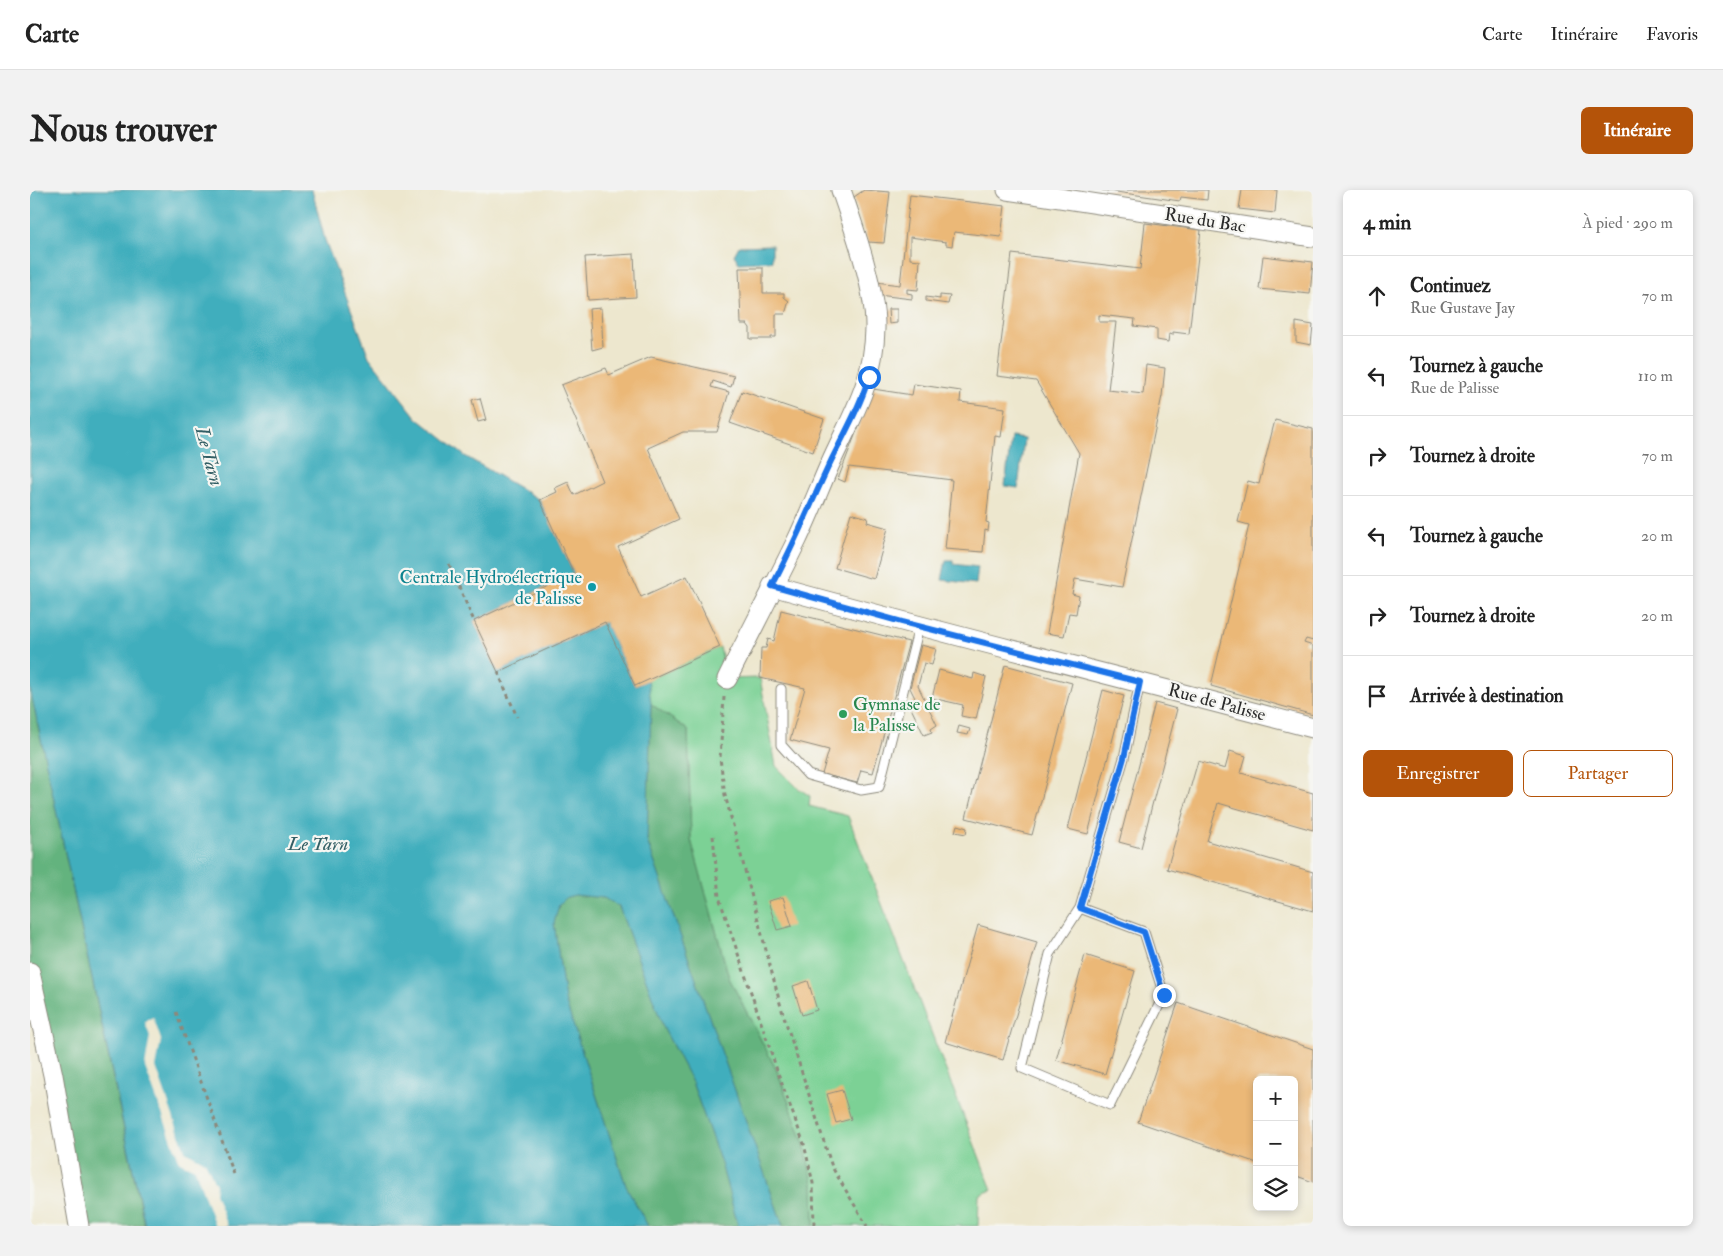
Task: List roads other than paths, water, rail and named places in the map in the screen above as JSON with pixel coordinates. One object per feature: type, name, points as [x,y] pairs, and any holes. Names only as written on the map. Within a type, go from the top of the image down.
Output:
[{"type":"street","points":[[726,679],[796,541],[831,462],[861,401],[869,377],[874,352],[875,327],[873,305],[856,237],[841,190]]},
{"type":"street","name":"Rue du Bac","points":[[1007,190],[1313,237]]},
{"type":"street","name":"Rue de Palisse","points":[[772,586],[919,627],[1140,682],[1313,728]]},
{"type":"street","points":[[30,972],[53,1075],[79,1226]]},
{"type":"lane","points":[[781,689],[781,744],[808,775],[861,790],[879,787],[919,627]]},
{"type":"lane","points":[[1080,908],[1144,932],[1164,995],[1110,1105],[1022,1068],[1050,954],[1080,908],[1124,758],[1140,682]]},
{"type":"water","name":"Le Tarn","points":[[30,190],[312,190],[325,240],[369,357],[417,418],[465,456],[540,500],[574,574],[474,621],[498,672],[605,622],[635,686],[648,680],[651,704],[647,841],[783,1226],[738,1226],[721,1163],[692,1082],[664,1029],[619,907],[604,898],[575,895],[567,897],[559,905],[554,923],[565,1000],[626,1186],[648,1226],[145,1226],[30,688]]},
{"type":"water","points":[[772,245],[772,261],[739,263],[734,255],[739,246]]},
{"type":"water","points":[[1011,437],[1024,439],[1018,488],[1005,486]]},
{"type":"water","points":[[946,560],[953,560],[953,564],[978,567],[976,584],[942,580]]},
{"type":"place","name":"Centrale Hydroélectrique de Palisse","points":[[592,587]]},
{"type":"place","name":"Gymnase de la Palisse","points":[[843,714]]}]
